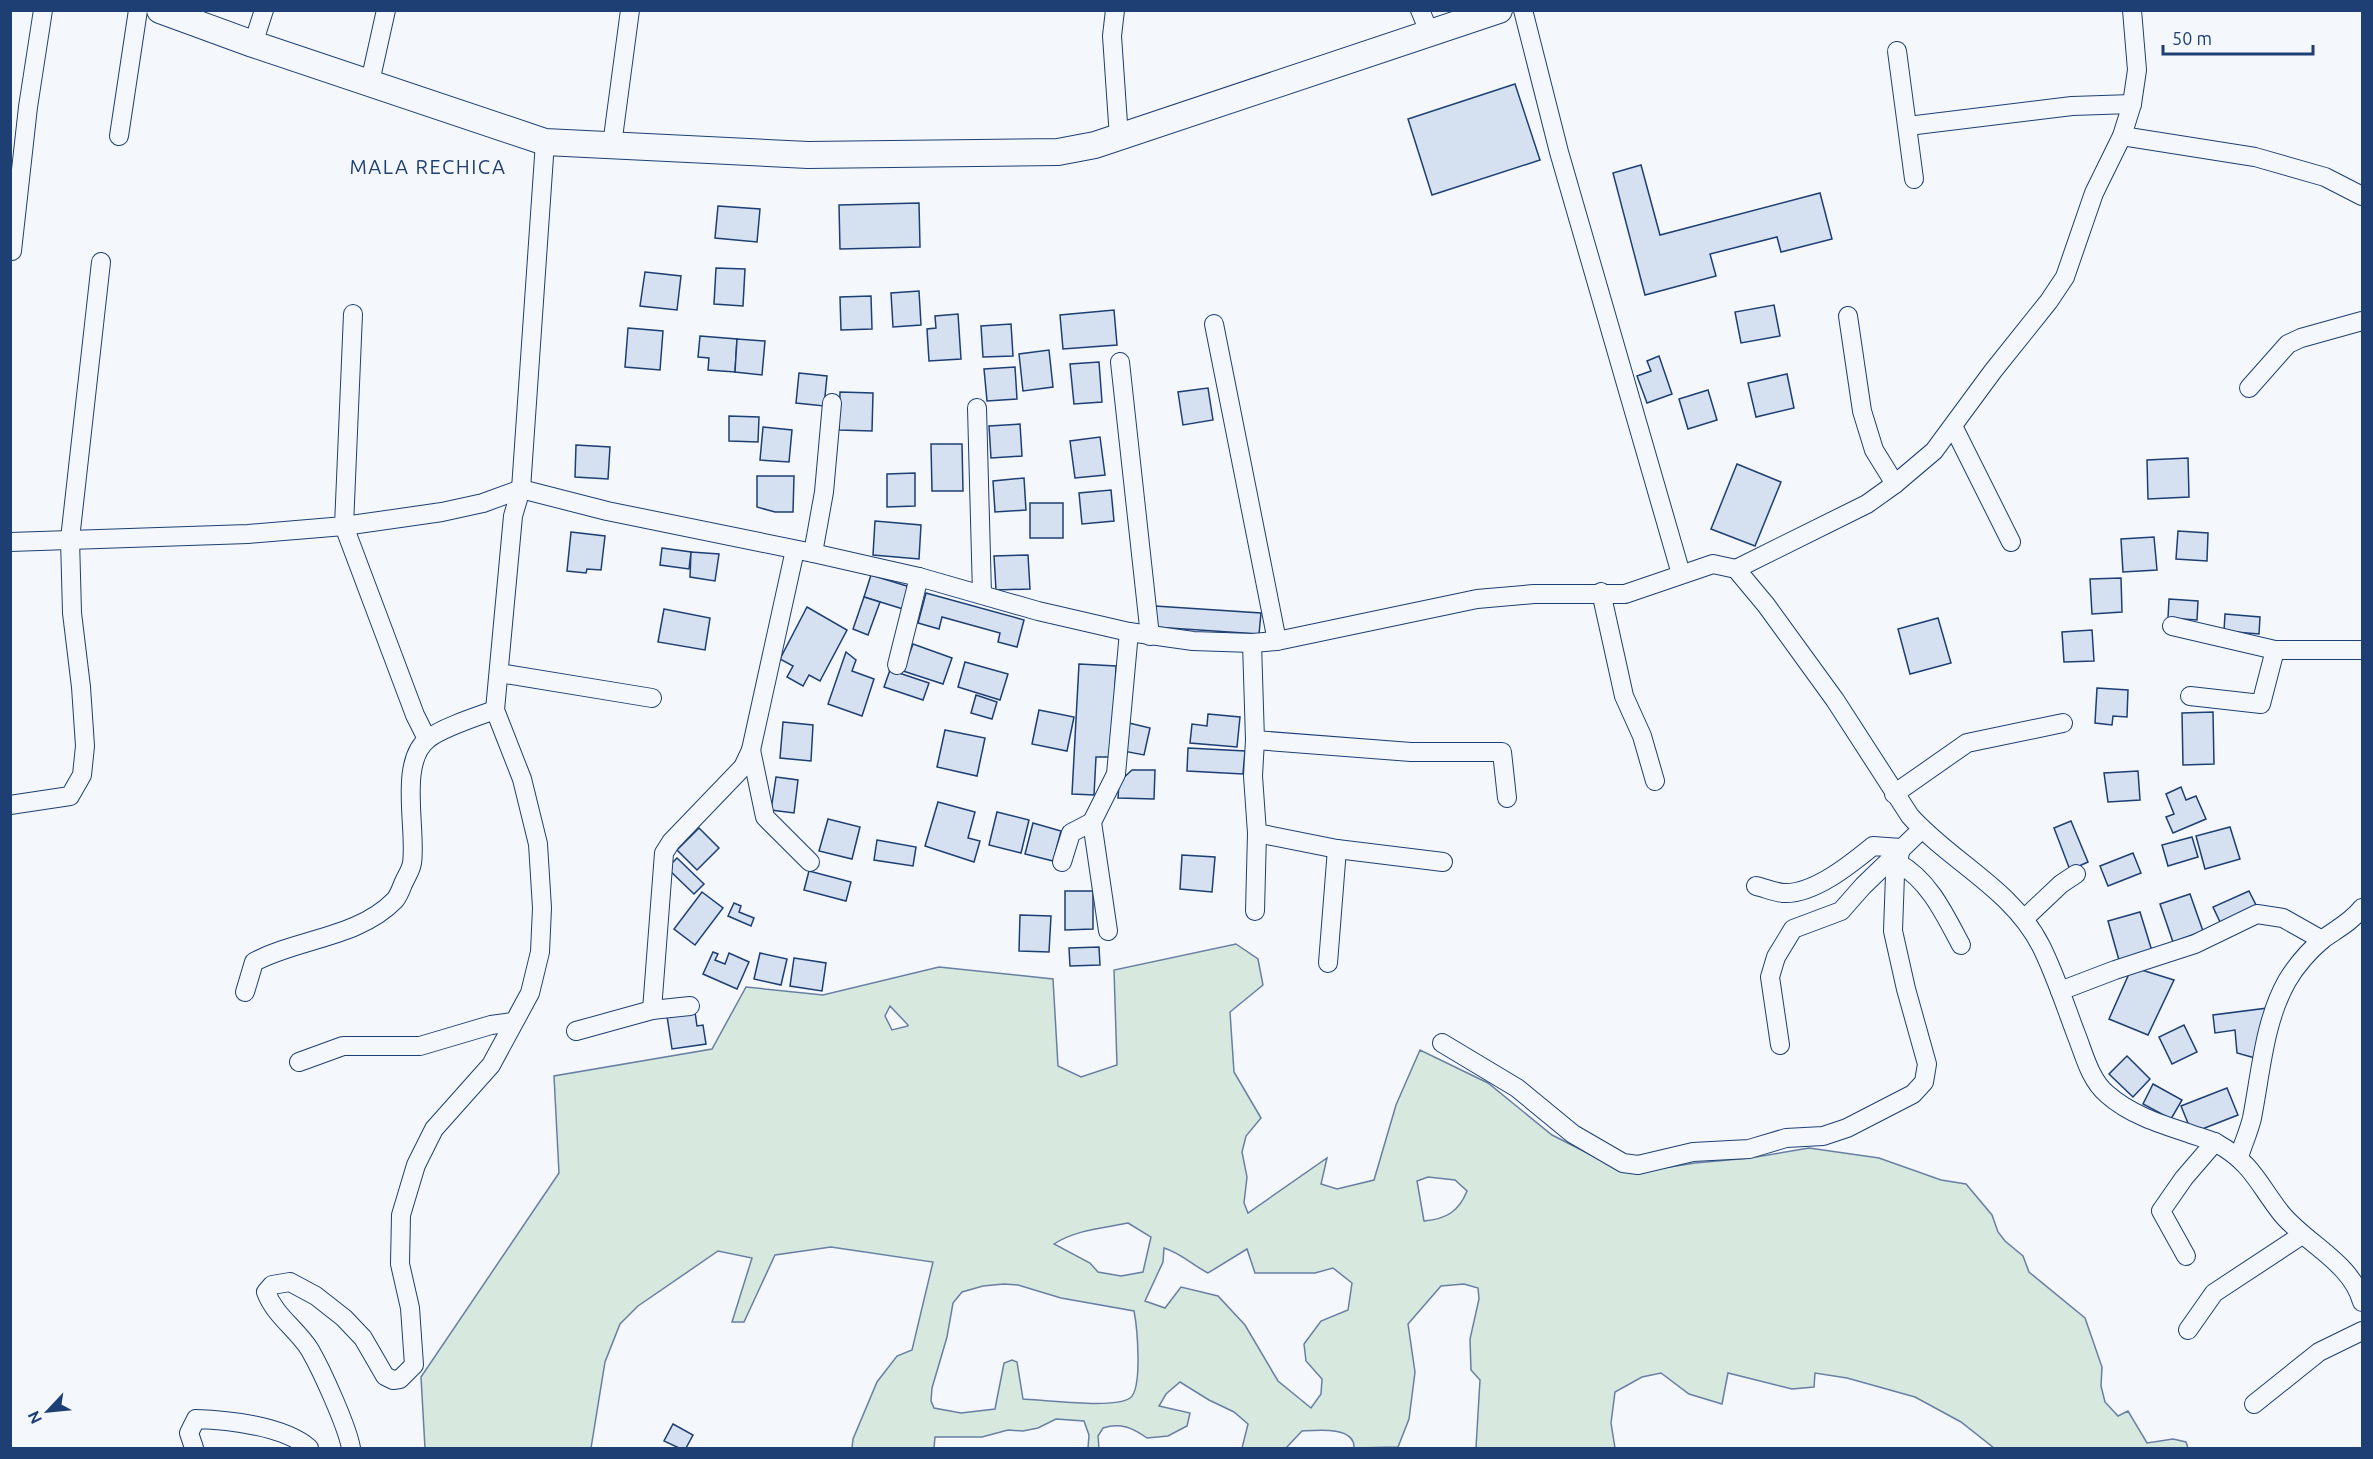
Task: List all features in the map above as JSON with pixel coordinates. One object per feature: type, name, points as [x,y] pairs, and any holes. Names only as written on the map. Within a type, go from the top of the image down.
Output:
[{"type":"main road","points":[[160,10],[189,16],[253,44],[545,142],[808,155],[1058,152],[1095,145],[1499,10]]},
{"type":"street","points":[[12,251],[28,107],[43,10]]},
{"type":"street","points":[[119,136],[138,10]]},
{"type":"street","points":[[253,44],[264,10]]},
{"type":"street","points":[[370,82],[386,10]]},
{"type":"street","points":[[612,145],[630,10]]},
{"type":"street","points":[[1114,10],[1112,36],[1119,138]]},
{"type":"street","points":[[1420,10],[1430,34]]},
{"type":"street","points":[[1523,10],[1559,152],[1681,574]]},
{"type":"street","points":[[1736,569],[1867,504],[1934,451],[1993,371],[2049,301],[2064,277],[2094,194],[2122,136],[2132,104],[2137,70],[2132,10]]},
{"type":"street","points":[[1897,51],[1914,179]]},
{"type":"street","points":[[1908,126],[2072,106],[2132,104]]},
{"type":"street","points":[[2122,136],[2255,157],[2325,177],[2362,196]]},
{"type":"street","points":[[351,1449],[332,1398],[309,1349],[279,1316],[270,1304],[266,1292],[272,1285],[290,1282],[316,1296],[344,1318],[363,1338],[385,1376],[393,1380],[400,1379],[408,1373],[414,1365],[414,1340],[410,1308],[400,1264],[401,1215],[416,1165],[434,1129],[491,1065],[530,993],[540,952],[542,908],[538,844],[522,779],[495,710],[513,516],[521,489],[545,142]]},
{"type":"street","points":[[10,805],[70,796],[82,775],[84,734],[72,613],[69,539],[101,262]]},
{"type":"street","points":[[353,314],[344,526],[414,715],[427,739]]},
{"type":"street","points":[[1848,316],[1862,411],[1874,450],[1895,484]]},
{"type":"street","points":[[2249,388],[2288,344],[2301,338],[2362,321]]},
{"type":"street","points":[[1214,324],[1277,640]]},
{"type":"street","points":[[1120,362],[1150,636]]},
{"type":"street","points":[[813,553],[824,492],[832,403]]},
{"type":"street","points":[[977,408],[982,594]]},
{"type":"street","points":[[1953,426],[2011,542]]},
{"type":"street","points":[[10,542],[248,534],[344,526],[442,512],[483,503],[521,489],[607,511],[919,577],[1038,611],[1129,632],[1193,641],[1252,644],[1477,599],[1534,594],[1601,592],[1625,594],[1713,564],[1736,569],[1766,605],[1835,700],[1894,794],[1922,829],[1979,875],[2025,918],[2041,946],[2089,1069],[2106,1094],[2153,1122],[2215,1142],[2239,1157],[2261,1182],[2281,1213],[2302,1235],[2328,1253],[2360,1291],[2362,1302]]},
{"type":"street","points":[[652,1010],[664,853],[671,842],[742,767],[751,750],[795,550]]},
{"type":"street","points":[[897,665],[919,577]]},
{"type":"street","points":[[1601,592],[1624,696],[1642,736],[1655,780]]},
{"type":"street","points":[[2172,626],[2275,650],[2362,650]]},
{"type":"street","points":[[1108,931],[1092,822],[1116,774],[1129,632]]},
{"type":"street","points":[[1252,644],[1255,740],[1253,776],[1257,833],[1255,911]]},
{"type":"street","points":[[2190,696],[2261,704],[2275,650]]},
{"type":"street","points":[[499,673],[652,698]]},
{"type":"street","points":[[245,992],[254,962],[267,955],[312,942],[373,919],[397,898],[412,864],[413,833],[409,791],[416,756],[427,739],[495,710]]},
{"type":"street","points":[[1894,794],[1967,743],[2063,723]]},
{"type":"street","points":[[1255,740],[1411,752],[1503,752],[1507,798]]},
{"type":"street","points":[[751,750],[765,817],[810,862]]},
{"type":"street","points":[[1062,862],[1071,833],[1092,822]]},
{"type":"street","points":[[1780,1045],[1770,977],[1776,957],[1793,929],[1842,911],[1900,856],[1922,829]]},
{"type":"street","points":[[1257,833],[1337,849],[1443,862]]},
{"type":"street","points":[[1756,886],[1785,893],[1812,887],[1845,868],[1873,846],[1900,856],[1928,891],[1961,945]]},
{"type":"street","points":[[1328,963],[1337,849]]},
{"type":"street","points":[[1442,1043],[1517,1088],[1574,1134],[1623,1163],[1638,1165],[1693,1152],[1749,1149],[1786,1138],[1823,1136],[1847,1128],[1913,1094],[1924,1082],[1927,1064],[1905,989],[1893,931],[1895,875],[1900,856]]},
{"type":"street","points":[[2025,918],[2061,884],[2076,874]]},
{"type":"street","points":[[2239,1157],[2252,1120],[2259,1067],[2277,1002],[2288,980],[2301,962],[2322,940],[2354,918],[2362,908]]},
{"type":"street","points":[[2060,991],[2195,944],[2257,914],[2283,918],[2322,940]]},
{"type":"street","points":[[576,1031],[652,1010],[690,1006]]},
{"type":"street","points":[[299,1062],[343,1046],[420,1046],[491,1025],[513,1022]]},
{"type":"street","points":[[2186,1256],[2161,1211],[2184,1178],[2215,1142]]},
{"type":"street","points":[[2188,1330],[2214,1293],[2302,1235]]},
{"type":"street","points":[[2254,1404],[2319,1352],[2362,1331]]},
{"type":"street","points":[[194,1449],[189,1433],[196,1419],[215,1419],[281,1433],[299,1440],[309,1449]]},
{"type":"shaded area","points":[[1236,944],[1258,959],[1263,985],[1230,1012],[1234,1072],[1261,1118],[1246,1136],[1242,1152],[1247,1177],[1244,1203],[1248,1213],[1327,1158],[1321,1184],[1337,1189],[1374,1180],[1396,1105],[1420,1050],[1488,1083],[1552,1135],[1619,1169],[1638,1172],[1809,1148],[1879,1158],[1941,1180],[1966,1184],[1992,1215],[1998,1232],[2005,1241],[2023,1256],[2029,1272],[2085,1318],[2102,1367],[2101,1386],[2105,1402],[2118,1416],[2128,1411],[2147,1443],[2173,1439],[2186,1442],[2188,1448],[1994,1448],[1961,1422],[1915,1397],[1847,1378],[1815,1373],[1814,1387],[1792,1389],[1728,1373],[1722,1404],[1689,1394],[1661,1373],[1642,1377],[1615,1392],[1611,1423],[1615,1448],[1476,1448],[1480,1380],[1471,1370],[1470,1339],[1479,1299],[1478,1288],[1464,1284],[1441,1286],[1408,1324],[1415,1372],[1409,1419],[1398,1447],[1354,1448],[1353,1441],[1342,1433],[1317,1430],[1302,1431],[1286,1448],[1242,1448],[1248,1424],[1234,1412],[1180,1382],[1166,1394],[1159,1406],[1190,1413],[1187,1426],[1168,1436],[1147,1438],[1126,1427],[1109,1426],[1103,1428],[1098,1436],[1099,1448],[1088,1448],[1089,1435],[1084,1421],[1056,1419],[1038,1428],[1023,1431],[1008,1430],[982,1437],[935,1437],[934,1448],[852,1448],[853,1439],[877,1382],[897,1356],[912,1350],[933,1262],[831,1247],[775,1255],[744,1322],[732,1322],[752,1258],[718,1251],[638,1306],[620,1324],[605,1362],[591,1448],[425,1448],[421,1377],[559,1173],[554,1076],[712,1049],[746,987],[823,995],[939,967],[1053,979],[1058,1066],[1081,1077],[1117,1065],[1114,970]],"holes":[[[890,1006],[908,1026],[892,1030],[885,1016]],[[1428,1177],[1455,1180],[1467,1191],[1460,1204],[1451,1213],[1424,1221],[1417,1181]],[[1128,1223],[1151,1237],[1143,1272],[1121,1276],[1098,1272],[1090,1263],[1054,1244],[1062,1239],[1099,1228]],[[1164,1248],[1208,1273],[1247,1249],[1255,1273],[1315,1273],[1333,1268],[1352,1283],[1348,1310],[1321,1321],[1304,1344],[1306,1361],[1322,1379],[1321,1394],[1311,1408],[1278,1381],[1245,1325],[1218,1296],[1181,1287],[1165,1308],[1145,1301],[1163,1262]],[[1018,1285],[1061,1298],[1134,1311],[1138,1357],[1137,1383],[1134,1392],[1130,1398],[1110,1403],[1023,1399],[1017,1362],[1012,1360],[1004,1363],[995,1409],[961,1413],[934,1408],[931,1401],[932,1388],[947,1337],[953,1303],[962,1292],[983,1286]]]},
{"type":"building","points":[[1515,84],[1540,160],[1432,195],[1408,119]]},
{"type":"building","points":[[1641,165],[1660,235],[1820,193],[1832,239],[1781,252],[1777,237],[1710,254],[1716,276],[1645,295],[1613,173]]},
{"type":"building","points":[[919,203],[920,247],[840,249],[839,205]]},
{"type":"building","points":[[718,206],[760,209],[757,242],[715,238]]},
{"type":"building","points":[[716,268],[745,269],[743,306],[714,304]]},
{"type":"building","points":[[645,272],[681,276],[677,310],[640,306]]},
{"type":"building","points":[[919,291],[921,325],[893,327],[891,293]]},
{"type":"building","points":[[871,296],[872,329],[841,330],[840,297]]},
{"type":"building","points":[[1774,305],[1780,336],[1741,343],[1735,312]]},
{"type":"building","points":[[1114,310],[1117,345],[1063,349],[1060,315]]},
{"type":"building","points":[[958,314],[961,359],[929,361],[927,329],[936,328],[935,316]]},
{"type":"building","points":[[1011,324],[1013,356],[983,357],[981,326]]},
{"type":"building","points":[[628,328],[663,331],[660,370],[625,367]]},
{"type":"building","points":[[700,336],[737,339],[735,372],[708,370],[709,358],[698,357]]},
{"type":"building","points":[[737,339],[765,341],[762,375],[735,372]]},
{"type":"building","points":[[1049,350],[1053,387],[1023,391],[1019,354]]},
{"type":"building","points":[[1659,356],[1672,394],[1647,403],[1637,376],[1651,371],[1647,361]]},
{"type":"building","points":[[1099,362],[1102,402],[1074,404],[1070,364]]},
{"type":"building","points":[[1015,367],[1017,399],[987,401],[984,369]]},
{"type":"building","points":[[799,373],[827,376],[824,406],[796,403]]},
{"type":"building","points":[[1787,374],[1794,408],[1756,417],[1748,383]]},
{"type":"building","points":[[1208,388],[1213,420],[1183,425],[1178,392]]},
{"type":"building","points":[[1708,390],[1717,420],[1688,429],[1679,399]]},
{"type":"building","points":[[840,392],[873,393],[872,431],[839,430]]},
{"type":"building","points":[[729,416],[759,417],[758,442],[729,441]]},
{"type":"building","points":[[1020,424],[1022,456],[991,458],[989,426]]},
{"type":"building","points":[[763,427],[792,430],[789,462],[760,460]]},
{"type":"building","points":[[1100,437],[1105,475],[1075,478],[1070,441]]},
{"type":"building","points":[[931,444],[962,444],[963,491],[932,491]]},
{"type":"building","points":[[576,445],[610,447],[608,479],[575,477]]},
{"type":"building","points":[[2188,458],[2189,497],[2148,499],[2147,460]]},
{"type":"building","points":[[1737,464],[1781,482],[1755,546],[1711,529]]},
{"type":"building","points":[[915,473],[915,506],[887,507],[887,474]]},
{"type":"building","points":[[757,476],[794,476],[793,512],[775,512],[757,507]]},
{"type":"building","points":[[1024,478],[1026,510],[995,512],[993,481]]},
{"type":"building","points":[[1111,490],[1114,521],[1082,524],[1079,493]]},
{"type":"building","points":[[1030,503],[1063,503],[1063,538],[1030,538]]},
{"type":"building","points":[[875,521],[921,525],[919,559],[873,555]]},
{"type":"building","points":[[2178,531],[2208,533],[2207,561],[2176,559]]},
{"type":"building","points":[[571,532],[605,536],[601,570],[587,569],[586,573],[567,571]]},
{"type":"building","points":[[2154,537],[2157,570],[2123,572],[2121,539]]},
{"type":"building","points":[[662,548],[691,552],[689,569],[660,565]]},
{"type":"building","points":[[691,552],[719,554],[715,581],[690,577]]},
{"type":"building","points":[[1028,555],[1030,589],[996,590],[994,556]]},
{"type":"building","points":[[871,575],[910,587],[903,609],[864,597]]},
{"type":"building","points":[[2121,578],[2122,612],[2092,614],[2090,579]]},
{"type":"building","points":[[926,593],[1024,620],[1017,647],[998,642],[1000,633],[942,617],[939,629],[918,623]]},
{"type":"building","points":[[864,597],[880,602],[868,635],[853,629]]},
{"type":"building","points":[[2169,599],[2198,601],[2197,620],[2168,618]]},
{"type":"building","points":[[1155,606],[1261,613],[1259,634],[1154,627]]},
{"type":"building","points":[[807,607],[847,630],[820,681],[809,675],[803,686],[787,677],[793,666],[780,659]]},
{"type":"building","points":[[664,609],[710,618],[705,650],[658,642]]},
{"type":"building","points":[[2225,614],[2260,617],[2259,634],[2224,631]]},
{"type":"building","points":[[1938,618],[1951,663],[1910,674],[1898,629]]},
{"type":"building","points":[[2092,630],[2094,661],[2064,662],[2062,632]]},
{"type":"building","points":[[913,644],[952,658],[943,684],[903,671]]},
{"type":"building","points":[[846,652],[856,660],[852,671],[874,679],[862,716],[828,704]]},
{"type":"building","points":[[965,662],[1008,674],[1000,700],[958,687]]},
{"type":"building","points":[[1079,664],[1116,666],[1112,757],[1096,757],[1094,795],[1072,794]]},
{"type":"building","points":[[890,670],[929,683],[923,700],[884,687]]},
{"type":"building","points":[[2097,688],[2128,690],[2127,717],[2113,716],[2112,725],[2095,723]]},
{"type":"building","points":[[976,695],[997,702],[992,719],[971,713]]},
{"type":"building","points":[[1039,710],[1074,717],[1067,751],[1032,744]]},
{"type":"building","points":[[2213,712],[2214,764],[2183,765],[2182,713]]},
{"type":"building","points":[[1208,714],[1240,717],[1237,747],[1190,743],[1192,724],[1207,726]]},
{"type":"building","points":[[783,722],[813,725],[811,761],[780,758]]},
{"type":"building","points":[[1129,723],[1150,728],[1144,755],[1123,751]]},
{"type":"building","points":[[945,730],[985,738],[977,776],[937,767]]},
{"type":"building","points":[[1188,748],[1245,751],[1243,774],[1187,771]]},
{"type":"building","points":[[1132,770],[1155,770],[1154,799],[1118,798],[1119,782]]},
{"type":"building","points":[[2138,771],[2140,800],[2108,802],[2104,773]]},
{"type":"building","points":[[776,777],[798,780],[794,813],[771,810]]},
{"type":"building","points":[[2181,787],[2186,800],[2196,796],[2206,819],[2173,833],[2166,817],[2174,814],[2166,794]]},
{"type":"building","points":[[938,802],[975,812],[968,838],[980,841],[974,862],[925,846]]},
{"type":"building","points":[[997,812],[1029,820],[1021,853],[989,845]]},
{"type":"building","points":[[828,819],[860,827],[852,859],[819,851]]},
{"type":"building","points":[[2071,821],[2088,862],[2070,870],[2054,828]]},
{"type":"building","points":[[1033,823],[1061,831],[1053,861],[1025,854]]},
{"type":"building","points":[[2230,827],[2240,859],[2205,869],[2196,836]]},
{"type":"building","points":[[699,828],[719,848],[697,870],[677,850]]},
{"type":"building","points":[[2192,837],[2198,857],[2168,866],[2162,845]]},
{"type":"building","points":[[877,840],[916,847],[913,866],[874,860]]},
{"type":"building","points":[[2133,853],[2141,873],[2108,886],[2100,866]]},
{"type":"building","points":[[1182,855],[1215,857],[1212,892],[1180,889]]},
{"type":"building","points":[[677,858],[704,884],[694,894],[667,868]]},
{"type":"building","points":[[809,871],[851,882],[846,901],[804,890]]},
{"type":"building","points":[[1065,891],[1093,891],[1093,929],[1065,930]]},
{"type":"building","points":[[2249,891],[2257,907],[2221,924],[2213,907]]},
{"type":"building","points":[[702,892],[723,908],[695,945],[674,929]]},
{"type":"building","points":[[2190,894],[2203,931],[2173,942],[2160,904]]},
{"type":"building","points":[[734,903],[741,906],[739,912],[754,918],[751,926],[728,916]]},
{"type":"building","points":[[2140,912],[2152,951],[2119,960],[2108,921]]},
{"type":"building","points":[[1020,915],[1051,916],[1049,952],[1019,951]]},
{"type":"building","points":[[1099,947],[1100,965],[1070,966],[1069,948]]},
{"type":"building","points":[[713,952],[718,954],[715,960],[725,964],[729,953],[749,962],[737,989],[703,974]]},
{"type":"building","points":[[760,953],[787,959],[781,985],[754,979]]},
{"type":"building","points":[[794,958],[826,963],[822,991],[790,986]]},
{"type":"building","points":[[2132,967],[2174,980],[2148,1035],[2109,1019]]},
{"type":"building","points":[[2268,1008],[2255,1058],[2237,1053],[2235,1030],[2215,1033],[2213,1015]]},
{"type":"building","points":[[695,1012],[697,1026],[703,1025],[706,1044],[672,1049],[667,1016]]},
{"type":"building","points":[[2184,1025],[2197,1052],[2172,1064],[2159,1037]]},
{"type":"building","points":[[2127,1056],[2150,1079],[2133,1097],[2109,1074]]},
{"type":"building","points":[[2153,1084],[2182,1100],[2171,1119],[2143,1104]]},
{"type":"building","points":[[2227,1088],[2238,1115],[2192,1133],[2181,1106]]},
{"type":"building","points":[[673,1424],[693,1435],[686,1448],[679,1448],[664,1441]]},
{"type":"district","name":"MALA RECHICA","points":[[428,166]]}]
